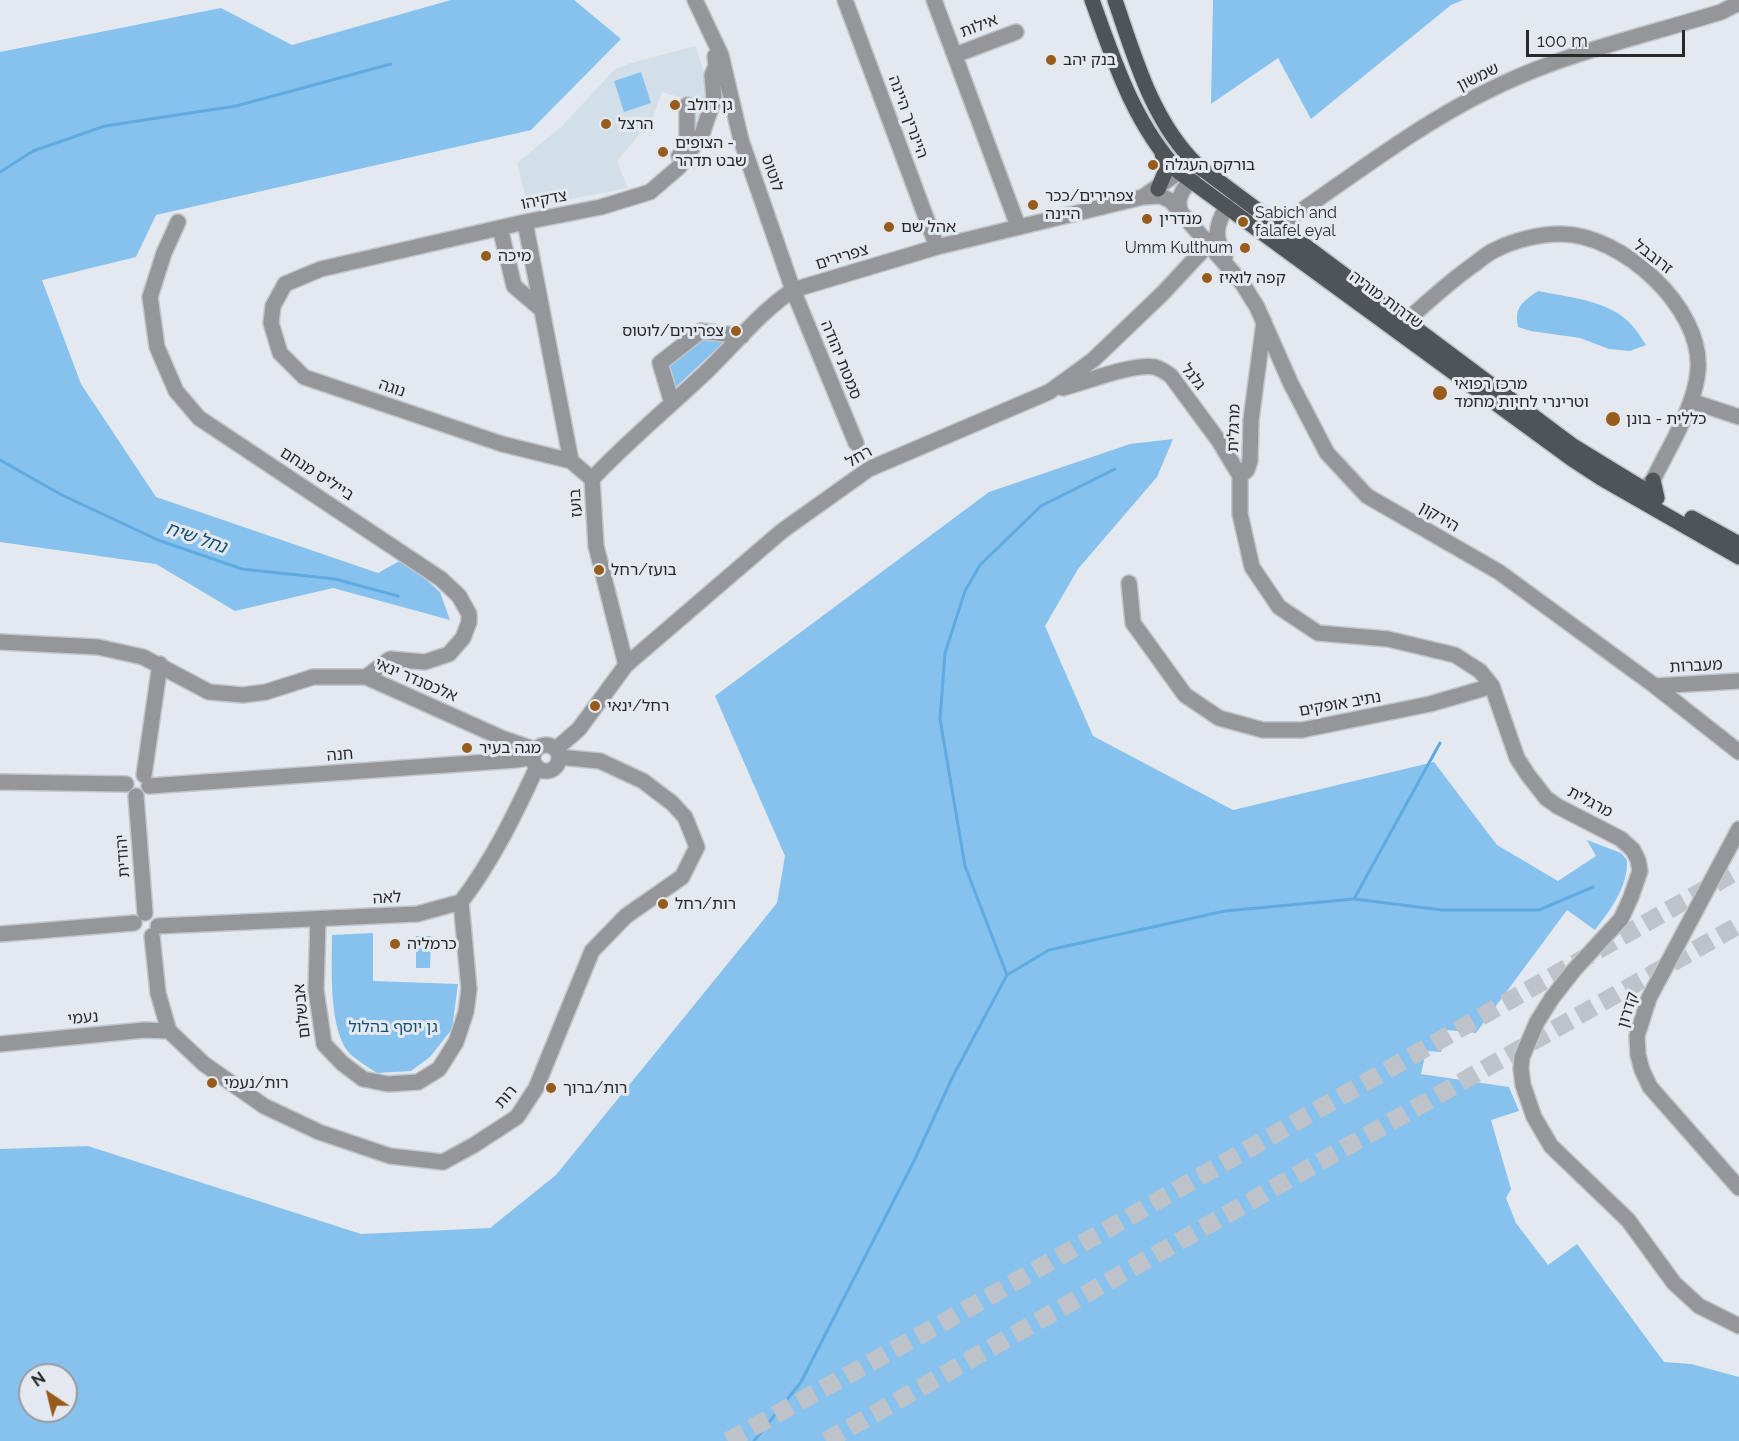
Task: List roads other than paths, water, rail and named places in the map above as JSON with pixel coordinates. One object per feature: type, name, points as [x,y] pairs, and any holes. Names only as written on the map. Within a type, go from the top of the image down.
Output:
[{"type":"main road","name":"שדרות מוריה","points":[[1092,0],[1145,129],[1162,153],[1185,176],[1572,459],[1739,557]]},
{"type":"main road","name":"שדרות מוריה","points":[[1114,0],[1152,100],[1176,142],[1197,165],[1573,446],[1648,485],[1657,498],[1739,544]]},
{"type":"main road","points":[[1158,189],[1166,170],[1162,153]]},
{"type":"street","name":"לוטוס","points":[[695,0],[721,54],[741,140],[793,290]]},
{"type":"street","name":"היינריך היינה","points":[[845,0],[937,247]]},
{"type":"street","points":[[934,0],[1018,226]]},
{"type":"street","name":"שמשון","points":[[1257,229],[1278,226],[1426,127],[1501,84],[1561,61],[1739,3]]},
{"type":"street","points":[[1726,6],[1739,12]]},
{"type":"street","name":"אילות","points":[[955,55],[1016,32]]},
{"type":"street","name":"צדקיהו","points":[[285,284],[321,269],[601,207],[650,192],[679,167],[702,134],[714,99],[712,75],[716,66],[715,56],[721,54]]},
{"type":"street","points":[[642,195],[675,163],[687,146],[694,125],[687,105]]},
{"type":"street","name":"צפרירים","points":[[592,479],[742,336],[772,304],[793,290],[937,247],[1143,197],[1185,176],[1197,165]]},
{"type":"street","points":[[1181,212],[1178,204],[1185,176]]},
{"type":"street","name":"הירקון","points":[[1143,197],[1165,198],[1181,212],[1230,267],[1246,289],[1264,322],[1292,384],[1328,453],[1367,496],[1499,572],[1655,686],[1739,752]]},
{"type":"street","points":[[1227,206],[1217,232],[1221,248],[1230,267]]},
{"type":"street","name":"בייליס מנחם","points":[[178,222],[164,254],[150,297],[157,347],[176,391],[199,418],[441,579],[459,596],[469,614],[464,638],[449,654],[425,662],[390,659],[366,677]]},
{"type":"street","points":[[525,222],[572,461]]},
{"type":"street","points":[[500,228],[514,286],[542,310]]},
{"type":"street","name":"זרובבל","points":[[1406,321],[1458,276],[1494,250],[1532,237],[1562,234],[1589,238],[1648,272],[1670,294],[1685,316],[1694,339],[1698,369],[1691,401],[1648,485]]},
{"type":"street","name":"רחל","points":[[557,753],[579,729],[626,665],[782,531],[869,469],[1049,392],[1093,360],[1163,293],[1203,250],[1205,239]]},
{"type":"street","name":"נוגה","points":[[285,284],[273,306],[271,323],[280,353],[304,377],[502,444],[572,461]]},
{"type":"street","name":"סמטת יהודה","points":[[793,290],[856,443]]},
{"type":"street","name":"מרגלית","points":[[1264,322],[1251,420],[1250,461],[1247,470],[1240,476],[1240,514],[1252,567],[1279,607],[1318,633],[1388,639],[1455,655],[1480,671],[1492,686],[1517,758],[1546,798],[1557,806],[1622,839],[1633,850],[1640,871],[1621,919],[1574,970],[1537,1022],[1522,1058],[1521,1068],[1526,1099],[1551,1146],[1628,1220],[1674,1283],[1699,1306],[1739,1326]]},
{"type":"street","points":[[672,403],[660,363],[701,331],[742,336]]},
{"type":"street","name":"גלגל","points":[[1049,392],[1137,367],[1159,368],[1171,376],[1219,441],[1240,476]]},
{"type":"street","points":[[1691,401],[1739,417]]},
{"type":"street","name":"בועז","points":[[572,461],[592,479],[597,546],[626,665]]},
{"type":"street","points":[[1622,490],[1636,492],[1648,485]]},
{"type":"street","name":"נתיב אופקים","points":[[1129,583],[1133,623],[1185,694],[1219,718],[1263,730],[1302,730],[1430,704],[1492,686]]},
{"type":"street","name":"אלכסנדר ינאי","points":[[0,642],[98,647],[143,657],[209,692],[243,695],[266,692],[313,677],[366,677],[502,738],[535,758]]},
{"type":"street","points":[[0,782],[147,792],[160,664]]},
{"type":"street","name":"מעברות","points":[[1655,686],[1739,681]]},
{"type":"street","points":[[461,902],[488,863],[511,821],[539,747],[548,745],[557,753],[558,764],[553,769],[544,771],[535,758]]},
{"type":"street","name":"רות","points":[[169,1031],[204,1064],[264,1106],[319,1132],[390,1156],[443,1162],[517,1117],[536,1088],[592,951],[626,916],[682,877],[697,848],[685,818],[672,803],[644,781],[600,760],[557,753]]},
{"type":"street","name":"חנה","points":[[147,780],[298,777],[535,758]]},
{"type":"street","points":[[131,790],[129,778],[134,774],[147,780]]},
{"type":"street","name":"יהודית","points":[[131,790],[139,918]]},
{"type":"street","name":"קדרון","points":[[1739,829],[1648,998],[1637,1036],[1640,1063],[1650,1087],[1739,1188]]},
{"type":"street","name":"לאה","points":[[155,931],[417,914],[461,902]]},
{"type":"street","name":"אבשלום","points":[[318,920],[316,990],[324,1044],[342,1063],[363,1079],[388,1084],[418,1082],[439,1069],[456,1042],[466,1012],[469,989],[461,902]]},
{"type":"street","points":[[0,934],[154,916],[158,993],[169,1031]]},
{"type":"street","points":[[139,918],[138,934],[145,938],[155,931]]},
{"type":"street","name":"נעמי","points":[[0,1044],[145,1030],[169,1031]]},
{"type":"waterway","points":[[0,172],[33,151],[105,126],[236,106],[391,64]]},
{"type":"waterway","name":"נחל שיח","points":[[0,460],[62,495],[158,540],[242,569],[335,579],[398,596]]},
{"type":"waterway","points":[[1007,975],[965,866],[940,719],[945,653],[965,591],[980,565],[1041,506],[1115,469]]},
{"type":"waterway","points":[[1354,899],[1440,743]]},
{"type":"waterway","points":[[754,1441],[801,1382],[914,1161],[953,1076],[1007,975],[1049,950],[1225,911],[1354,899],[1442,910],[1539,910],[1593,887]]},
{"type":"tunnel","points":[[728,1441],[953,1317],[1739,870]]},
{"type":"tunnel","points":[[826,1441],[1739,925]]},
{"type":"place","name":"בנק יהב","points":[[1051,60]]},
{"type":"place","name":"גן דולב","points":[[675,105]]},
{"type":"place","name":"הרצל","points":[[606,124]]},
{"type":"place","name":"הצופים - שבט תדהר","points":[[663,152]]},
{"type":"place","name":"בורקס העגלה","points":[[1153,165]]},
{"type":"place","name":"צפרירים/ככר היינה","points":[[1033,205]]},
{"type":"place","name":"מנדרין","points":[[1147,219]]},
{"type":"place","name":"Sabich and falafel eyal","points":[[1243,222]]},
{"type":"place","name":"אהל שם","points":[[889,227]]},
{"type":"place","name":"Umm Kulthum","points":[[1245,248]]},
{"type":"place","name":"מיכה","points":[[486,256]]},
{"type":"place","name":"קפה לואיז","points":[[1207,278]]},
{"type":"place","name":"צפרירים/לוטוס","points":[[736,331]]},
{"type":"place","name":"מרכז רפואי וטרינרי לחיות מחמד","points":[[1440,393]]},
{"type":"place","name":"כללית - בונן","points":[[1613,419]]},
{"type":"place","name":"בועז/רחל","points":[[599,570]]},
{"type":"place","name":"רחל/ינאי","points":[[595,706]]},
{"type":"place","name":"מגה בעיר","points":[[467,748]]},
{"type":"place","name":"רות/רחל","points":[[663,904]]},
{"type":"place","name":"כרמליה","points":[[395,944]]},
{"type":"place","name":"רות/נעמי","points":[[212,1083]]},
{"type":"place","name":"רות/ברוך","points":[[551,1088]]},
{"type":"park label","name":"גן יוסף בהלול","points":[[393,1027]]}]
